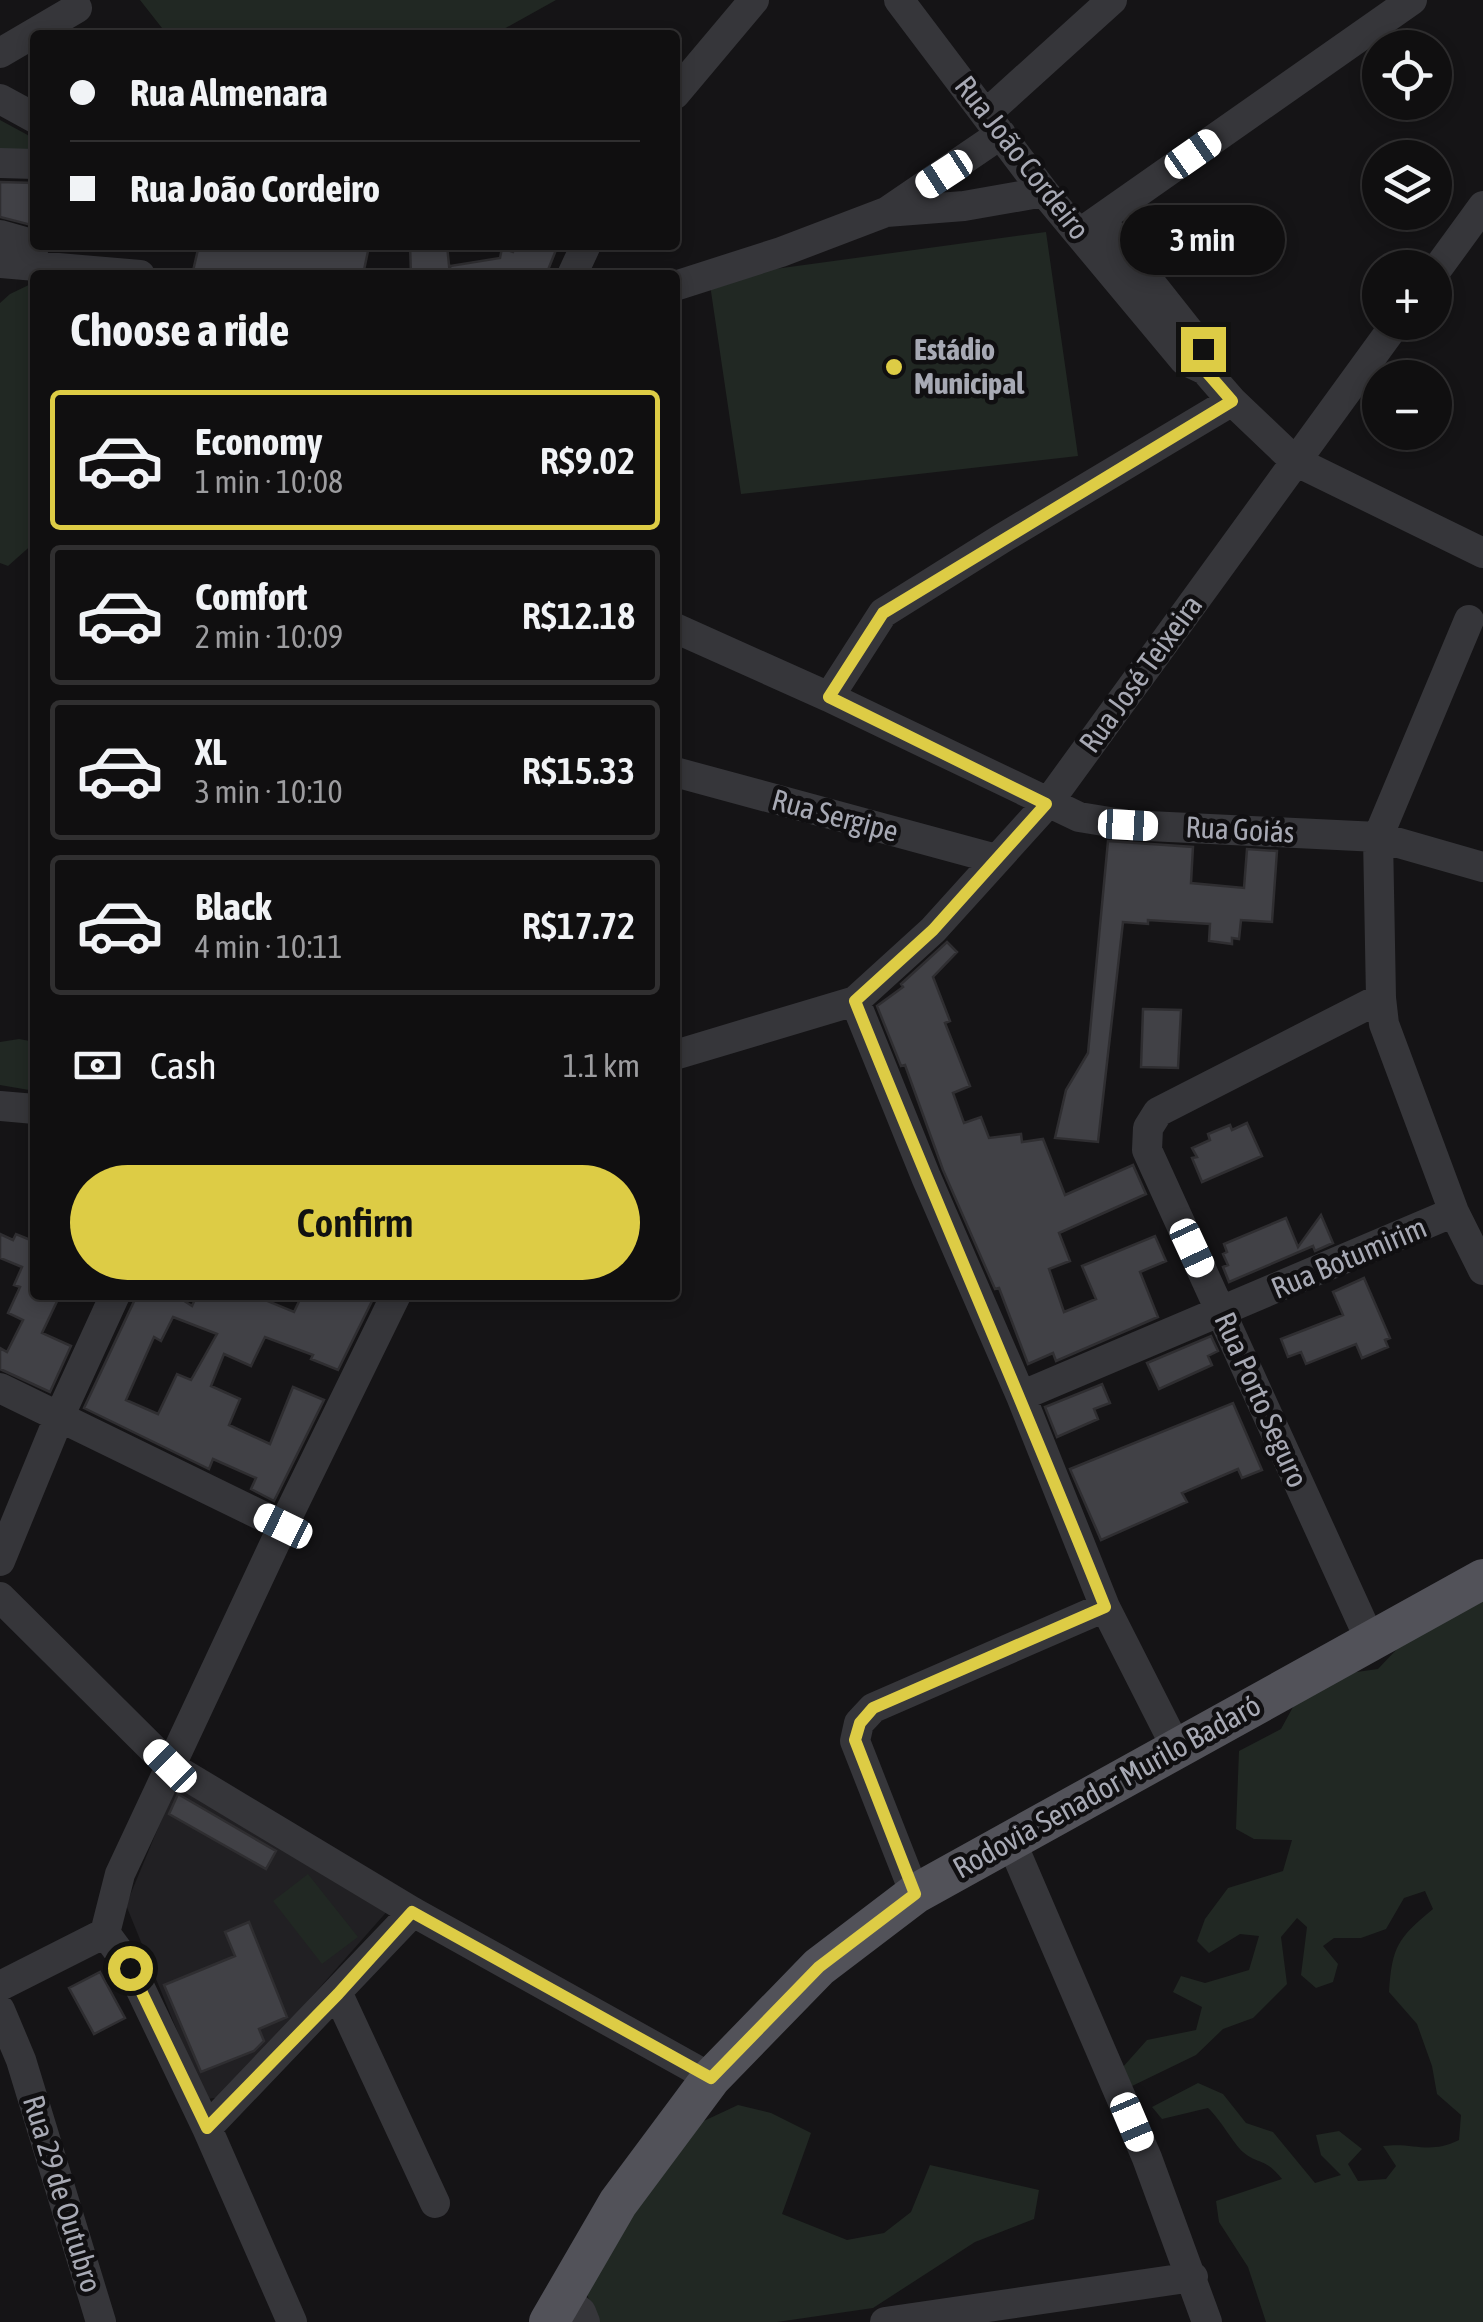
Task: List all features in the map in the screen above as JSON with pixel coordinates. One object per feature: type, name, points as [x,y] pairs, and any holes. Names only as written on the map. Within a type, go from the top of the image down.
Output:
[{"type":"main road","name":"Rodovia Senador Murilo Badaró","points":[[566,2314],[618,2203],[711,2078],[819,1967],[915,1894],[1483,1579]]},
{"type":"street","points":[[680,88],[754,0]]},
{"type":"street","name":"Rua João Cordeiro","points":[[899,0],[1044,192],[1090,226],[1184,360],[1205,370],[1295,462],[1483,553]]},
{"type":"street","points":[[886,212],[994,124],[1112,0]]},
{"type":"street","points":[[1090,226],[1412,0]]},
{"type":"street","points":[[40,30],[78,8]]},
{"type":"street","points":[[0,53],[30,36]]},
{"type":"street","points":[[680,70],[705,58]]},
{"type":"street","points":[[0,99],[30,115]]},
{"type":"street","points":[[0,163],[30,164]]},
{"type":"street","points":[[680,284],[886,212],[964,206],[1044,192]]},
{"type":"street","points":[[1451,250],[1483,206]]},
{"type":"street","points":[[0,235],[30,244]]},
{"type":"street","points":[[52,250],[122,270]]},
{"type":"street","points":[[0,263],[82,270]]},
{"type":"street","name":"Rua José Teixeira","points":[[855,1001],[933,930],[1046,804],[1385,340]]},
{"type":"street","points":[[829,697],[883,613],[1232,401]]},
{"type":"street","points":[[1469,620],[1378,837],[1381,998],[1384,1024],[1454,1212],[1483,1270]]},
{"type":"street","name":"Rua Goiás","points":[[680,630],[1078,817],[1128,825],[1378,837],[1483,867]]},
{"type":"street","name":"Rua Sergipe","points":[[680,773],[996,859]]},
{"type":"street","name":"Rua Porto Seguro","points":[[1371,1642],[1147,1150],[1148,1128],[1158,1112],[1381,998]]},
{"type":"street","points":[[680,1054],[855,1001],[1105,1607],[1176,1747]]},
{"type":"street","points":[[0,1106],[30,1109]]},
{"type":"street","name":"Rua Botumirim","points":[[1021,1396],[1454,1212]]},
{"type":"street","points":[[0,1561],[113,1300]]},
{"type":"street","points":[[0,1986],[105,1933],[120,1874],[394,1300]]},
{"type":"street","points":[[0,1388],[283,1526]]},
{"type":"street","points":[[0,1597],[170,1766],[412,1912],[711,2078]]},
{"type":"street","points":[[915,1894],[855,1740],[860,1723],[873,1708],[1105,1607]]},
{"type":"street","points":[[1010,1839],[1147,2158],[1207,2322]]},
{"type":"street","points":[[207,2128],[412,1912]]},
{"type":"street","points":[[105,1933],[130,1968],[207,2128],[292,2322]]},
{"type":"street","points":[[338,1994],[436,2203]]},
{"type":"street","name":"Rua 29 de Outubro","points":[[0,2010],[26,2076],[101,2322]]},
{"type":"street","points":[[885,2322],[1019,2312],[1193,2277]]},
{"type":"shaded area","points":[[140,0],[556,0],[502,30],[162,28]]},
{"type":"shaded area","points":[[0,120],[30,136],[30,157],[0,156]]},
{"type":"shaded area","name":"Estádio Municipal","points":[[1046,232],[1078,456],[741,494],[709,278]]},
{"type":"shaded area","points":[[30,284],[30,546],[8,566],[0,563],[0,303]]},
{"type":"shaded area","points":[[30,1041],[30,1090],[0,1085],[0,1042]]},
{"type":"shaded area","points":[[1483,1591],[1483,2322],[1266,2322],[1248,2267],[1219,2222],[1216,2201],[1282,2179],[1271,2167],[1243,2152],[1208,2108],[1162,2119],[1152,2107],[1198,2083],[1223,2094],[1246,2123],[1273,2132],[1315,2183],[1341,2175],[1321,2155],[1316,2135],[1339,2131],[1362,2149],[1348,2164],[1358,2181],[1386,2179],[1396,2166],[1383,2146],[1430,2147],[1459,2140],[1461,2115],[1437,2094],[1417,2024],[1389,1992],[1399,1944],[1433,1909],[1425,1891],[1404,1898],[1386,1929],[1361,1938],[1334,1938],[1323,1946],[1338,1964],[1333,1982],[1316,1988],[1301,1975],[1307,1927],[1297,1918],[1281,1937],[1287,1984],[1253,2018],[1223,2029],[1196,2055],[1130,2087],[1122,2068],[1147,2040],[1196,2030],[1202,2007],[1173,1992],[1181,1976],[1205,1983],[1249,1970],[1259,1936],[1240,1934],[1209,1953],[1197,1941],[1205,1919],[1228,1888],[1283,1871],[1292,1840],[1254,1839],[1236,1829],[1239,1751],[1281,1729],[1299,1696],[1335,1675],[1378,1669],[1415,1630]]},
{"type":"shaded area","points":[[176,1785],[390,1908],[223,2097],[206,2099],[126,1905]]},
{"type":"shaded area","points":[[308,1874],[358,1937],[322,1964],[273,1901]]},
{"type":"shaded area","points":[[738,2105],[771,2113],[811,2133],[782,2214],[847,2240],[884,2233],[911,2212],[930,2165],[1039,2190],[1034,2219],[975,2242],[873,2308],[777,2322],[598,2322],[584,2287],[693,2126]]},
{"type":"building","points":[[0,182],[30,183],[30,225],[0,217]]},
{"type":"building","points":[[198,250],[368,251],[364,270],[193,270]]},
{"type":"building","points":[[410,250],[448,250],[450,270],[411,270]]},
{"type":"building","points":[[502,250],[556,250],[548,270],[450,270],[450,266],[500,258]]},
{"type":"building","points":[[1108,841],[1193,847],[1191,883],[1244,888],[1247,849],[1277,851],[1272,922],[1241,920],[1239,939],[1232,938],[1232,944],[1209,941],[1210,924],[1123,922],[1098,1142],[1055,1138],[1066,1090],[1088,1053]]},
{"type":"building","points":[[947,942],[957,952],[933,977],[950,1021],[945,1023],[970,1086],[953,1093],[964,1123],[981,1117],[989,1138],[1021,1134],[1022,1142],[1043,1139],[1065,1195],[1133,1165],[1146,1194],[1059,1233],[1070,1261],[1049,1269],[1064,1312],[1096,1299],[1082,1266],[1155,1236],[1166,1261],[1140,1272],[1158,1317],[1056,1361],[1053,1353],[1028,1364],[877,1006],[903,987],[901,984]]},
{"type":"building","points":[[1143,1009],[1181,1010],[1178,1068],[1141,1067]]},
{"type":"building","points":[[1247,1123],[1262,1156],[1202,1182],[1192,1148],[1210,1140],[1208,1134]]},
{"type":"building","points":[[1321,1215],[1333,1243],[1315,1251],[1313,1246],[1229,1282],[1223,1267],[1228,1265],[1224,1244],[1286,1218],[1298,1247]]},
{"type":"building","points":[[0,1234],[13,1240],[16,1234],[30,1240],[30,1300],[58,1300],[42,1333],[71,1346],[50,1392],[0,1369],[0,1348],[7,1352],[23,1320],[8,1313],[20,1287],[14,1285],[22,1267],[0,1258]]},
{"type":"building","points":[[1364,1278],[1390,1338],[1385,1340],[1388,1347],[1362,1358],[1356,1344],[1306,1364],[1301,1352],[1288,1357],[1281,1339],[1343,1315],[1333,1292]]},
{"type":"building","points":[[135,1300],[183,1300],[192,1306],[195,1300],[265,1300],[294,1312],[300,1300],[373,1300],[338,1370],[311,1359],[313,1355],[265,1337],[251,1366],[224,1354],[211,1386],[240,1399],[229,1425],[270,1444],[293,1387],[324,1400],[274,1501],[251,1489],[256,1478],[213,1459],[209,1469],[84,1408]],"holes":[[[173,1317],[217,1334],[191,1380],[177,1374],[158,1414],[126,1400],[154,1337],[161,1341]]]},
{"type":"building","points":[[1211,1336],[1218,1351],[1208,1356],[1212,1365],[1159,1389],[1147,1363]]},
{"type":"building","points":[[1102,1384],[1110,1403],[1094,1409],[1098,1419],[1057,1437],[1045,1407]]},
{"type":"building","points":[[1233,1403],[1262,1470],[1242,1478],[1238,1469],[1182,1493],[1187,1502],[1101,1540],[1070,1469]]},
{"type":"building","points":[[178,1794],[276,1851],[266,1869],[169,1814]]},
{"type":"building","points":[[249,1922],[287,2017],[259,2029],[264,2041],[254,2051],[201,2072],[164,1985],[235,1956],[225,1932]]},
{"type":"building","points":[[100,1972],[125,2018],[94,2034],[69,1988]]},
{"type":"place","name":"Estádio Municipal","points":[[894,367]]},
{"type":"route","points":[[130,1968],[207,2128],[412,1912],[711,2078],[819,1967],[915,1894],[855,1740],[860,1723],[873,1708],[1105,1607],[855,1001],[933,930],[1046,804],[829,697],[883,613],[1232,401],[1205,370],[1203,349]]}]
